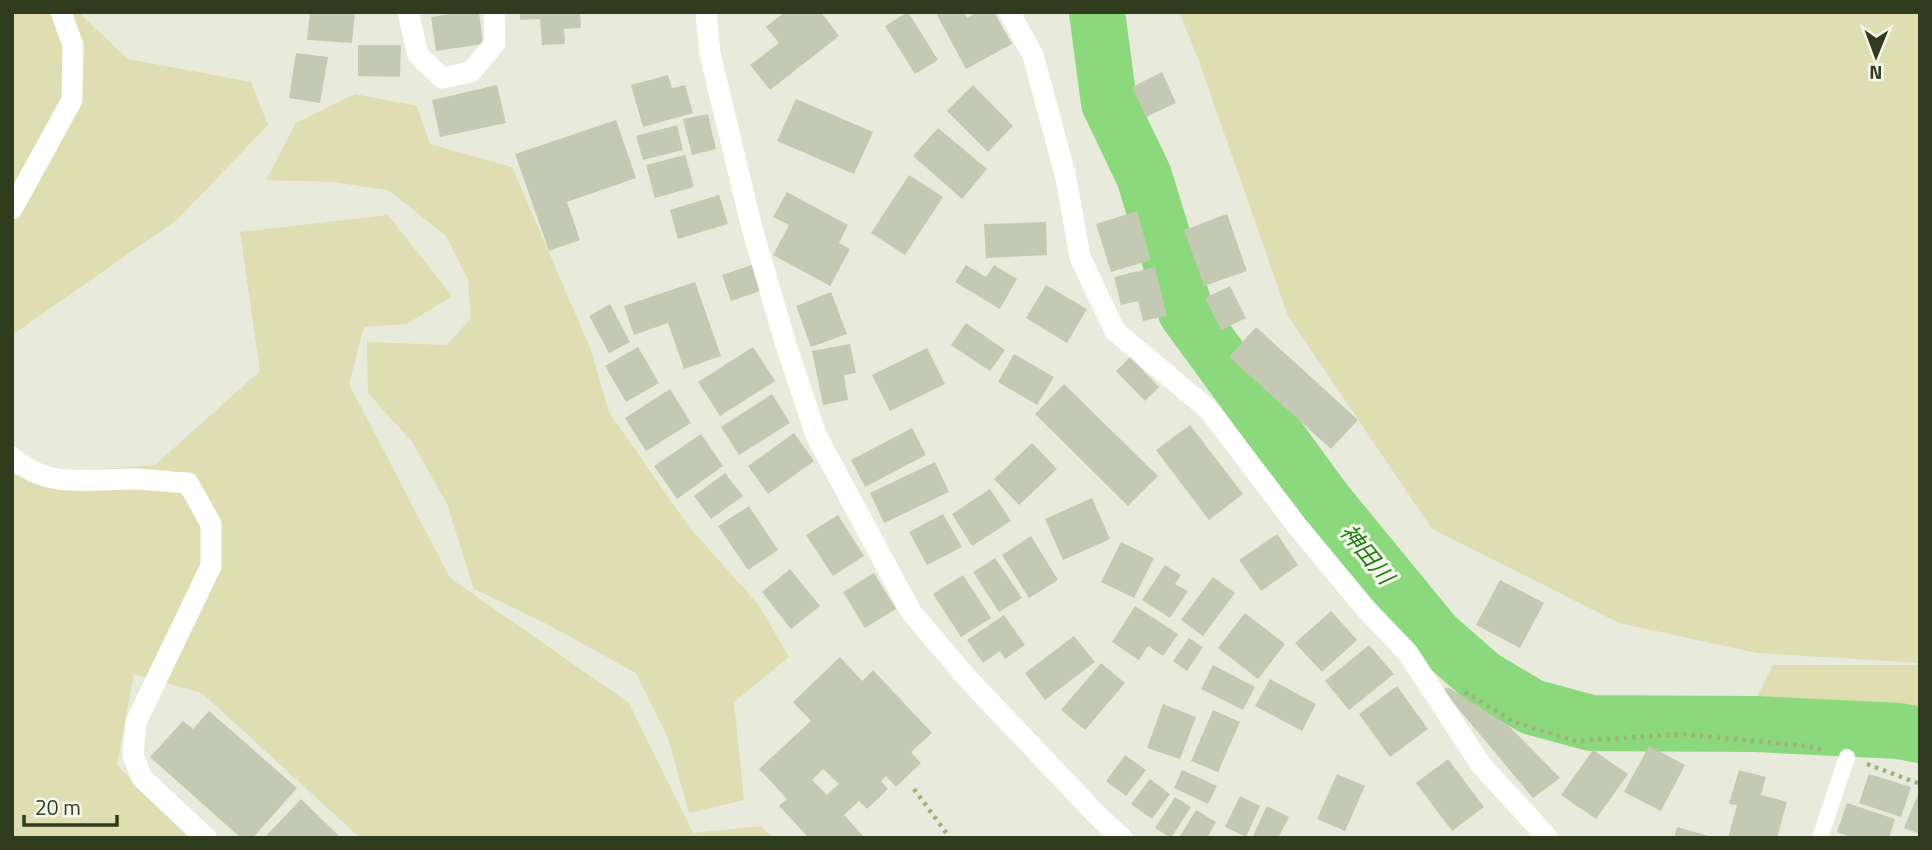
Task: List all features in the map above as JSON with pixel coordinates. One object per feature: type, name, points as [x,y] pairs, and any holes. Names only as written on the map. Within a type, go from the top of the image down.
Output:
[{"type":"street","points":[[12,209],[72,100],[73,45],[61,12]]},
{"type":"street","points":[[408,12],[418,55],[442,78],[471,72],[495,43],[494,12]]},
{"type":"street","points":[[706,12],[710,54],[752,228],[816,435],[911,612],[968,679],[1122,838]]},
{"type":"street","points":[[1009,12],[1032,55],[1066,177],[1080,257],[1115,331],[1209,411],[1298,527],[1366,609],[1408,653],[1481,765],[1548,838]]},
{"type":"street","points":[[12,457],[21,465],[62,481],[138,479],[188,483],[211,524],[211,566],[136,722],[133,756],[142,778],[206,838]]},
{"type":"lane","points":[[1820,838],[1847,757]]},
{"type":"path","points":[[1462,690],[1514,722],[1576,741],[1682,734],[1806,746],[1847,757],[1920,784]]},
{"type":"path","points":[[914,789],[950,838]]},
{"type":"shaded area","points":[[12,12],[78,12],[128,59],[251,82],[268,125],[178,219],[12,335]]},
{"type":"shaded area","points":[[1179,12],[1920,12],[1920,663],[1757,653],[1619,623],[1432,529],[1288,316],[1199,61]]},
{"type":"shaded area","points":[[355,94],[417,106],[430,144],[512,167],[591,350],[609,412],[689,527],[758,604],[789,657],[734,702],[744,800],[689,813],[668,738],[636,673],[545,623],[474,589],[447,504],[412,442],[368,393],[367,342],[447,345],[471,318],[468,280],[446,236],[388,190],[332,182],[266,180],[296,123]]},
{"type":"shaded area","points":[[388,215],[452,296],[407,324],[364,327],[349,384],[450,578],[629,703],[693,833],[761,826],[773,838],[360,838],[202,693],[134,674],[117,765],[189,838],[12,838],[12,476],[155,465],[260,371],[240,232]]},
{"type":"shaded area","points":[[1773,665],[1920,665],[1920,724],[1754,703]]},
{"type":"building","points":[[310,12],[355,12],[352,43],[307,40]]},
{"type":"building","points":[[479,12],[483,44],[436,51],[431,17]]},
{"type":"building","points":[[520,12],[580,12],[581,28],[564,29],[565,44],[542,45],[540,19],[520,20]]},
{"type":"building","points":[[785,12],[821,12],[839,36],[770,90],[750,65],[779,43],[766,27]]},
{"type":"building","points":[[908,12],[938,60],[915,74],[885,26]]},
{"type":"building","points":[[942,12],[964,12],[967,18],[977,12],[994,12],[1012,44],[966,69],[937,15]]},
{"type":"building","points":[[358,45],[401,45],[400,77],[358,76]]},
{"type":"building","points":[[296,53],[328,57],[320,103],[289,98]]},
{"type":"building","points":[[1162,72],[1176,103],[1146,117],[1132,87]]},
{"type":"building","points":[[668,75],[672,88],[685,85],[693,113],[643,127],[631,85]]},
{"type":"building","points":[[497,85],[506,123],[440,137],[432,100]]},
{"type":"building","points":[[973,85],[1013,126],[988,152],[947,111]]},
{"type":"building","points":[[796,99],[873,132],[854,174],[777,141]]},
{"type":"building","points":[[708,114],[716,149],[692,155],[683,119]]},
{"type":"building","points":[[616,120],[636,178],[567,202],[580,240],[549,251],[515,154]]},
{"type":"building","points":[[677,125],[683,150],[643,160],[636,136]]},
{"type":"building","points":[[938,128],[987,169],[962,199],[913,156]]},
{"type":"building","points":[[685,155],[694,187],[655,198],[646,165]]},
{"type":"building","points":[[909,175],[943,197],[905,255],[871,233]]},
{"type":"building","points":[[787,192],[848,225],[839,243],[850,249],[830,286],[773,255],[789,225],[773,217]]},
{"type":"building","points":[[719,195],[728,224],[678,239],[670,210]]},
{"type":"building","points":[[1137,211],[1151,260],[1111,272],[1096,224]]},
{"type":"building","points":[[1227,214],[1247,271],[1204,286],[1184,230]]},
{"type":"building","points":[[1046,222],[1047,255],[986,258],[984,224]]},
{"type":"building","points":[[754,264],[763,290],[731,301],[722,275]]},
{"type":"building","points":[[966,265],[986,277],[994,265],[1017,279],[1000,309],[955,282]]},
{"type":"building","points":[[1155,267],[1167,316],[1143,321],[1138,301],[1121,305],[1114,277]]},
{"type":"building","points":[[695,282],[721,356],[684,369],[668,323],[634,335],[624,306]]},
{"type":"building","points":[[1046,285],[1087,309],[1067,343],[1026,318]]},
{"type":"building","points":[[1230,286],[1246,318],[1221,330],[1205,298]]},
{"type":"building","points":[[831,292],[847,334],[811,347],[796,306]]},
{"type":"building","points":[[610,304],[630,342],[609,353],[589,316]]},
{"type":"building","points":[[966,323],[1005,350],[990,371],[951,345]]},
{"type":"building","points":[[1256,327],[1358,420],[1331,449],[1229,357]]},
{"type":"building","points":[[850,344],[856,373],[844,375],[848,400],[823,405],[812,351]]},
{"type":"building","points":[[638,347],[659,383],[626,402],[605,366]]},
{"type":"building","points":[[753,347],[775,381],[720,416],[698,382]]},
{"type":"building","points":[[927,348],[945,384],[890,411],[872,375]]},
{"type":"building","points":[[1014,354],[1054,377],[1037,405],[998,382]]},
{"type":"building","points":[[1130,357],[1159,387],[1145,401],[1116,371]]},
{"type":"building","points":[[1064,384],[1158,476],[1128,506],[1035,414]]},
{"type":"building","points":[[670,389],[691,423],[646,451],[625,418]]},
{"type":"building","points":[[772,394],[790,423],[739,455],[721,427]]},
{"type":"building","points":[[1190,425],[1243,494],[1209,520],[1156,450]]},
{"type":"building","points":[[912,428],[926,455],[865,487],[851,460]]},
{"type":"building","points":[[794,433],[814,461],[768,494],[748,466]]},
{"type":"building","points":[[701,434],[723,466],[677,499],[654,466]]},
{"type":"building","points":[[1032,443],[1057,469],[1019,505],[994,479]]},
{"type":"building","points":[[935,462],[949,492],[884,523],[870,493]]},
{"type":"building","points":[[725,473],[743,496],[711,519],[694,496]]},
{"type":"building","points":[[990,489],[1011,521],[972,546],[952,514]]},
{"type":"building","points":[[1092,498],[1110,539],[1063,560],[1045,519]]},
{"type":"building","points":[[749,506],[778,550],[748,570],[718,526]]},
{"type":"building","points":[[943,514],[962,547],[927,565],[909,532]]},
{"type":"building","points":[[838,515],[864,556],[833,576],[806,535]]},
{"type":"building","points":[[1277,534],[1298,565],[1261,591],[1239,560]]},
{"type":"building","points":[[1031,536],[1058,580],[1029,598],[1002,555]]},
{"type":"building","points":[[1121,542],[1154,558],[1134,598],[1101,582]]},
{"type":"building","points":[[995,558],[1022,598],[999,612],[973,572]]},
{"type":"building","points":[[1165,565],[1181,575],[1175,584],[1188,591],[1170,618],[1142,600]]},
{"type":"building","points":[[790,569],[820,606],[791,629],[762,592]]},
{"type":"building","points":[[874,573],[896,609],[865,628],[843,592]]},
{"type":"building","points":[[963,575],[991,618],[961,637],[933,594]]},
{"type":"building","points":[[1213,577],[1235,593],[1203,636],[1181,620]]},
{"type":"building","points":[[1500,580],[1544,603],[1520,648],[1476,625]]},
{"type":"building","points":[[1135,606],[1178,634],[1163,656],[1148,646],[1139,660],[1112,642]]},
{"type":"building","points":[[1331,611],[1357,640],[1322,672],[1295,643]]},
{"type":"building","points":[[1245,613],[1285,644],[1258,679],[1218,648]]},
{"type":"building","points":[[1004,615],[1025,645],[1005,659],[1000,651],[983,663],[967,640]]},
{"type":"building","points":[[1074,636],[1095,662],[1045,700],[1025,673]]},
{"type":"building","points":[[1189,638],[1203,647],[1187,671],[1173,661]]},
{"type":"building","points":[[1369,645],[1394,674],[1349,710],[1325,681]]},
{"type":"building","points":[[840,657],[862,681],[873,670],[932,733],[911,752],[921,763],[896,787],[886,776],[881,781],[888,789],[867,809],[859,801],[844,815],[865,838],[809,838],[779,806],[787,799],[759,769],[811,721],[793,702]],"holes":[[[823,769],[839,784],[827,795],[812,780]]]},
{"type":"building","points":[[1101,663],[1125,683],[1085,730],[1061,710]]},
{"type":"building","points":[[1213,665],[1255,687],[1243,710],[1201,689]]},
{"type":"building","points":[[1270,679],[1316,704],[1302,731],[1255,706]]},
{"type":"building","points":[[1397,686],[1428,729],[1390,757],[1359,714]]},
{"type":"building","points":[[1449,688],[1509,726],[1560,778],[1533,798],[1442,689]]},
{"type":"building","points":[[1163,704],[1196,717],[1180,759],[1147,748]]},
{"type":"building","points":[[1213,710],[1240,722],[1218,772],[1191,761]]},
{"type":"building","points":[[209,711],[297,788],[253,838],[241,838],[150,757],[183,721],[193,729]]},
{"type":"building","points":[[1649,746],[1685,765],[1661,811],[1624,792]]},
{"type":"building","points":[[1593,750],[1628,774],[1596,819],[1561,795]]},
{"type":"building","points":[[1125,755],[1146,770],[1126,796],[1106,781]]},
{"type":"building","points":[[1448,759],[1484,807],[1452,831],[1416,783]]},
{"type":"building","points":[[1182,770],[1217,786],[1208,804],[1174,788]]},
{"type":"building","points":[[1739,770],[1766,777],[1761,795],[1787,802],[1777,838],[1728,838],[1737,805],[1729,804]]},
{"type":"building","points":[[1337,774],[1365,786],[1345,831],[1317,819]]},
{"type":"building","points":[[1869,774],[1911,787],[1901,817],[1859,803]]},
{"type":"building","points":[[1150,779],[1170,794],[1152,819],[1131,804]]},
{"type":"building","points":[[1918,794],[1920,795],[1920,834],[1904,828]]},
{"type":"building","points":[[1240,796],[1260,806],[1246,837],[1225,827]]},
{"type":"building","points":[[1175,797],[1191,807],[1171,838],[1155,828]]},
{"type":"building","points":[[301,799],[341,838],[264,838]]},
{"type":"building","points":[[1847,803],[1895,819],[1889,838],[1854,838],[1837,832]]},
{"type":"building","points":[[1267,806],[1289,817],[1278,838],[1252,838]]},
{"type":"building","points":[[1196,810],[1216,822],[1207,838],[1179,838]]},
{"type":"building","points":[[1677,827],[1712,837],[1712,838],[1674,838]]},
{"type":"waterway","name":"神田川","points":[[1097,12],[1109,103],[1144,176],[1186,312],[1325,502],[1435,636],[1483,678],[1532,707],[1591,723],[1755,724],[1899,731],[1920,735]]}]
